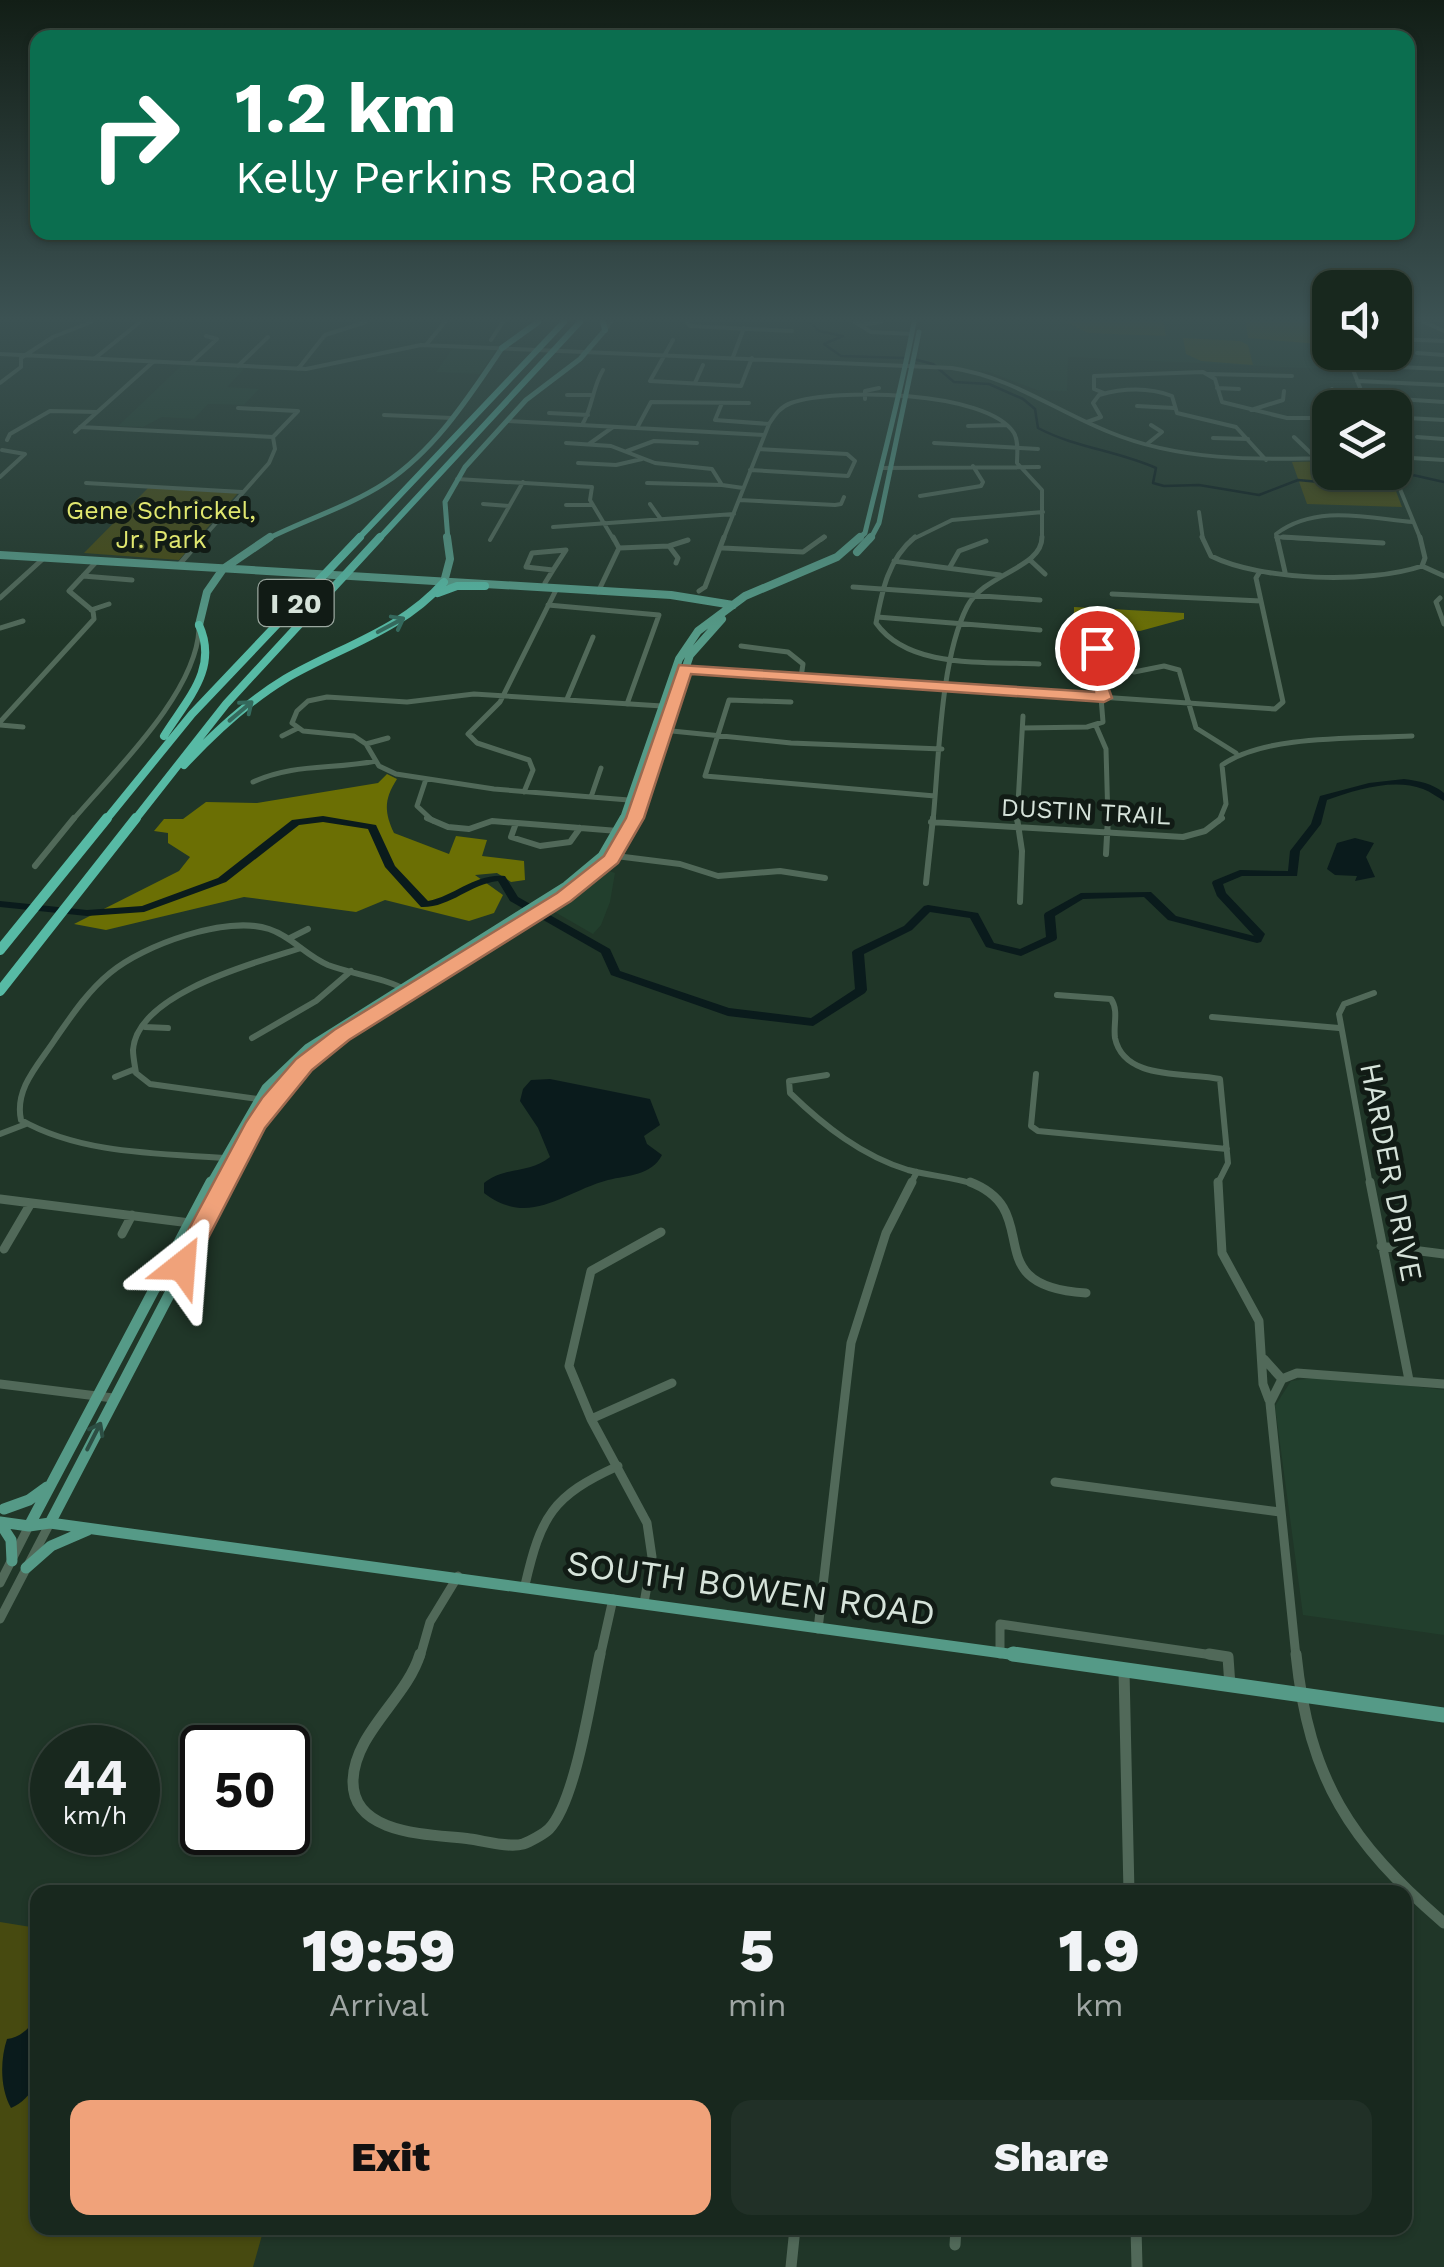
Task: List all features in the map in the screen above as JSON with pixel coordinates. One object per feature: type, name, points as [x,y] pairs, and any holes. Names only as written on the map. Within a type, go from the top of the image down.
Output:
[{"type":"highway","name":"I 20","points":[[0,950],[201,704],[463,428]]},
{"type":"highway","name":"I 20","points":[[0,991],[226,704],[482,428]]},
{"type":"highway","points":[[434,595],[444,582]]},
{"type":"highway","points":[[104,859],[190,759],[249,704],[307,667],[405,617],[434,595],[450,587],[485,586]]},
{"type":"highway","points":[[98,828],[187,704],[205,668],[208,645],[200,625]]},
{"type":"highway","points":[[197,646],[208,645]]},
{"type":"highway","points":[[0,1001],[37,944]]},
{"type":"main road","points":[[200,625],[208,590],[226,568],[256,546],[380,486],[442,428]]},
{"type":"main road","points":[[444,582],[449,572],[445,502],[457,478],[502,428]]},
{"type":"main road","points":[[521,918],[608,856],[662,706],[698,631],[752,593],[817,567],[858,542],[870,524],[897,428]]},
{"type":"main road","points":[[444,582],[517,582],[737,602],[822,571],[861,548],[879,523],[886,468]]},
{"type":"main road","points":[[0,553],[485,586],[550,585]]},
{"type":"main road","points":[[46,556],[180,564]]},
{"type":"main road","points":[[449,572],[465,580]]},
{"type":"main road","points":[[485,586],[517,582]]},
{"type":"main road","points":[[600,589],[699,590],[737,602]]},
{"type":"main road","points":[[32,1520],[258,1099],[308,1048],[521,918],[548,907],[608,856],[641,801],[680,668],[703,636],[737,602],[752,593]]},
{"type":"main road","points":[[708,598],[721,604],[720,612]]},
{"type":"main road","points":[[50,1523],[270,1103],[304,1064],[406,989]]},
{"type":"main road","points":[[12,1561],[11,1540],[1,1516],[51,1484]]},
{"type":"main road","name":"SOUTH BOWEN ROAD","points":[[1,1516],[1444,1715]]},
{"type":"main road","points":[[26,1568],[51,1546],[89,1530]]},
{"type":"street","points":[[7,440],[20,428]]},
{"type":"street","points":[[80,428],[78,430],[273,438]]},
{"type":"street","points":[[273,438],[282,428]]},
{"type":"street","points":[[589,444],[612,428]]},
{"type":"street","points":[[632,428],[764,435]]},
{"type":"street","points":[[699,590],[705,588],[714,570],[768,428]]},
{"type":"street","points":[[926,883],[947,687],[960,626],[972,596],[1000,575],[1030,560],[1042,548],[1040,486],[1019,466],[1018,447],[1008,428]]},
{"type":"street","points":[[1103,428],[1147,444],[1210,457],[1312,459]]},
{"type":"street","points":[[1147,444],[1162,432],[1155,428]]},
{"type":"street","points":[[1235,428],[1266,460]]},
{"type":"street","points":[[1294,437],[1312,454]]},
{"type":"street","points":[[1417,437],[1444,439]]},
{"type":"street","points":[[180,564],[269,463],[275,449],[273,438]]},
{"type":"street","points":[[1213,438],[1248,440]]},
{"type":"street","points":[[627,451],[654,442],[696,443]]},
{"type":"street","points":[[934,442],[1038,449]]},
{"type":"street","points":[[566,444],[589,444],[627,451],[642,459],[712,469],[722,484]]},
{"type":"street","points":[[750,470],[848,476],[855,461],[852,456],[759,448]]},
{"type":"street","points":[[0,476],[25,454],[2,450]]},
{"type":"street","points":[[1412,457],[1444,460]]},
{"type":"street","points":[[578,464],[616,465],[642,459]]},
{"type":"street","points":[[926,461],[934,470]]},
{"type":"street","points":[[920,496],[981,486],[984,482],[973,466]]},
{"type":"street","points":[[886,468],[1039,467]]},
{"type":"street","points":[[457,478],[590,486],[592,505],[619,548]]},
{"type":"street","points":[[490,540],[523,482]]},
{"type":"street","points":[[86,483],[242,492]]},
{"type":"street","points":[[647,483],[743,488]]},
{"type":"street","points":[[1400,490],[1424,553],[1422,566]]},
{"type":"street","points":[[788,503],[792,492]]},
{"type":"street","points":[[1392,494],[1402,495]]},
{"type":"street","points":[[739,500],[838,505],[844,496]]},
{"type":"street","points":[[482,504],[510,506]]},
{"type":"street","points":[[650,504],[660,518]]},
{"type":"street","points":[[566,505],[592,505]]},
{"type":"street","points":[[1039,664],[951,658],[892,643],[879,631],[877,618],[882,589],[894,561],[915,533],[933,524],[1042,512]]},
{"type":"street","points":[[1199,512],[1209,554],[1226,565],[1258,574],[1392,575],[1422,566],[1444,576]]},
{"type":"street","points":[[554,527],[606,527],[698,513],[734,514]]},
{"type":"street","points":[[1276,537],[1286,526],[1316,517],[1413,522]]},
{"type":"street","points":[[723,548],[803,552],[824,542],[825,537]]},
{"type":"street","points":[[1276,537],[1382,544]]},
{"type":"street","points":[[1276,537],[1285,572]]},
{"type":"street","points":[[619,548],[670,546],[688,540]]},
{"type":"street","points":[[757,550],[762,541]]},
{"type":"street","points":[[950,568],[959,551],[986,541]]},
{"type":"street","points":[[670,546],[678,558],[676,564]]},
{"type":"street","points":[[600,589],[619,548]]},
{"type":"street","points":[[524,792],[533,770],[529,760],[477,743],[468,734],[503,695],[548,605],[554,572],[566,550],[532,553],[527,568],[554,572]]},
{"type":"street","points":[[0,598],[46,556]]},
{"type":"street","points":[[1030,560],[1045,574]]},
{"type":"street","points":[[91,610],[68,594],[97,561]]},
{"type":"street","points":[[894,561],[1000,575]]},
{"type":"street","points":[[680,668],[1275,709],[1281,706],[1282,696],[1258,574]]},
{"type":"street","points":[[83,576],[132,580]]},
{"type":"street","points":[[854,588],[1040,600]]},
{"type":"street","points":[[1112,594],[1261,601]]},
{"type":"street","points":[[1443,597],[1436,600],[1444,624]]},
{"type":"street","points":[[91,610],[109,604]]},
{"type":"street","points":[[548,605],[658,615],[627,704]]},
{"type":"street","points":[[0,723],[91,623],[91,610]]},
{"type":"street","points":[[877,618],[1040,630]]},
{"type":"street","points":[[0,628],[23,621]]},
{"type":"street","points":[[35,866],[182,688],[194,664],[200,625]]},
{"type":"street","points":[[566,699],[594,637]]},
{"type":"street","points":[[1022,728],[1096,726],[1104,719],[1097,648],[1102,644]]},
{"type":"street","points":[[742,646],[795,655],[803,664],[801,677]]},
{"type":"street","points":[[1134,672],[1175,667],[1199,732],[1236,753],[1412,736]]},
{"type":"street","points":[[641,801],[524,792],[396,774],[376,761],[366,744],[345,734],[292,724],[294,716],[316,698],[407,702],[466,694],[662,706]]},
{"type":"street","points":[[791,702],[729,700],[707,778],[935,796]]},
{"type":"street","points":[[1020,902],[1022,851],[1017,828],[1024,716]]},
{"type":"street","points":[[0,723],[23,727]]},
{"type":"street","points":[[1096,726],[1104,737],[1106,854]]},
{"type":"street","points":[[282,736],[298,728]]},
{"type":"street","points":[[653,732],[942,749]]},
{"type":"street","points":[[366,744],[388,738]]},
{"type":"street","name":"DUSTIN TRAIL","points":[[932,822],[1183,837],[1213,827],[1226,811],[1222,765],[1236,753]]},
{"type":"street","points":[[254,782],[282,769],[341,768],[376,761]]},
{"type":"street","points":[[590,797],[602,768]]},
{"type":"street","points":[[426,779],[416,802],[419,811],[442,826],[469,829],[485,822],[619,831]]},
{"type":"street","points":[[516,823],[512,840],[534,844],[567,844],[580,828]]},
{"type":"street","points":[[608,856],[680,864],[718,876],[781,871],[825,878]]},
{"type":"street","points":[[238,1159],[74,1141],[38,1133],[18,1114],[19,1096],[75,1011],[100,982],[128,962],[193,936],[232,926],[261,927],[290,938],[316,960],[406,989]]},
{"type":"street","points":[[290,938],[308,929]]},
{"type":"street","points":[[258,1099],[164,1088],[142,1079],[135,1070],[133,1052],[145,1027],[176,993],[302,948]]},
{"type":"street","points":[[118,955],[128,962]]},
{"type":"street","points":[[252,1038],[316,1002],[351,971]]},
{"type":"street","points":[[226,973],[234,984]]},
{"type":"street","name":"HARDER DRIVE","points":[[1374,993],[1344,1004],[1339,1014],[1340,1028],[1408,1380]]},
{"type":"street","points":[[1057,995],[1111,999],[1116,1006],[1113,1024],[1119,1052],[1137,1068],[1220,1079],[1228,1162],[1217,1184],[1222,1252],[1259,1321],[1299,1696],[1331,1789],[1356,1834],[1400,1885]]},
{"type":"street","points":[[1212,1016],[1340,1028]]},
{"type":"street","points":[[145,1027],[168,1028]]},
{"type":"street","points":[[114,1076],[135,1070]]},
{"type":"street","points":[[1036,1074],[1031,1126],[1038,1132],[1227,1150]]},
{"type":"street","points":[[827,1075],[789,1081],[790,1093],[811,1114],[871,1155],[917,1172],[969,1182],[996,1196],[1010,1224],[1012,1247],[1021,1270],[1041,1285],[1072,1294],[1086,1293]]},
{"type":"street","points":[[0,1134],[26,1124]]},
{"type":"street","points":[[818,1629],[852,1343],[886,1233],[917,1172]]},
{"type":"street","points":[[0,1200],[190,1223]]},
{"type":"street","points":[[4,1249],[31,1203]]},
{"type":"street","points":[[122,1234],[132,1215]]},
{"type":"street","points":[[644,1603],[652,1557],[641,1506],[591,1418],[568,1366],[585,1286],[595,1266],[660,1232]]},
{"type":"street","points":[[1381,1246],[1444,1254]]},
{"type":"street","points":[[1262,1354],[1282,1379]]},
{"type":"street","points":[[1270,1403],[1282,1379],[1307,1372],[1444,1384]]},
{"type":"street","points":[[591,1418],[672,1383]]},
{"type":"street","points":[[0,1384],[113,1398]]},
{"type":"street","points":[[525,1586],[550,1506],[574,1485],[618,1466]]},
{"type":"street","points":[[1055,1482],[1280,1512]]},
{"type":"street","points":[[0,1584],[32,1520]]},
{"type":"street","points":[[0,1619],[50,1523]]},
{"type":"street","points":[[458,1576],[450,1598],[433,1616],[416,1669],[356,1757],[353,1784],[358,1800],[370,1818],[396,1830],[521,1845],[542,1835],[560,1812],[569,1790],[613,1598]]},
{"type":"street","points":[[1000,1654],[1000,1624],[1228,1656],[1230,1686]]},
{"type":"street","points":[[1124,1671],[1129,1885]]},
{"type":"street","points":[[1412,1896],[1444,1924]]},
{"type":"street","points":[[791,2267],[794,2235]]},
{"type":"street","points":[[955,2245],[956,2235]]},
{"type":"street","points":[[1136,2235],[1137,2267]]},
{"type":"shaded area","points":[[1074,607],[1184,613],[1184,619],[1140,631],[1074,626]]},
{"type":"shaded area","points":[[387,774],[397,779],[387,806],[394,833],[449,854],[456,836],[487,840],[482,856],[524,861],[525,880],[511,882],[497,873],[475,875],[503,895],[494,913],[469,921],[385,900],[356,912],[244,897],[106,930],[74,924],[179,871],[190,857],[168,843],[168,833],[154,831],[164,819],[183,819],[206,802],[257,803],[378,783]]},
{"type":"shaded area","points":[[1355,838],[1374,843],[1366,857],[1375,877],[1355,881],[1357,876],[1335,875],[1327,869],[1337,843]]},
{"type":"shaded area","points":[[609,871],[615,873],[610,902],[593,934],[553,911]]},
{"type":"shaded area","points":[[550,1079],[650,1099],[660,1125],[644,1136],[647,1144],[662,1155],[657,1162],[638,1174],[608,1180],[532,1207],[501,1203],[484,1193],[484,1183],[492,1178],[534,1166],[550,1157],[538,1128],[520,1101],[531,1080]]},
{"type":"shaded area","points":[[1329,1376],[1444,1390],[1444,1635],[1303,1615],[1275,1406],[1291,1381]]},
{"type":"shaded area","points":[[30,2025],[30,2092],[11,2108],[3,2083],[5,2047],[7,2039]]},
{"type":"green space","points":[[1312,461],[1312,490],[1396,490],[1402,507],[1307,504],[1292,462]]},
{"type":"green space","name":"Gene Schrickel, Jr. Park","points":[[148,488],[238,493],[179,560],[84,553]]},
{"type":"green space","points":[[0,1922],[30,1927],[30,2235],[262,2235],[253,2267],[0,2267]]},
{"type":"waterway","points":[[1038,428],[1156,468],[1153,483],[1164,486],[1199,485],[1259,495],[1298,480],[1312,481]]},
{"type":"waterway","points":[[1412,475],[1444,482]]},
{"type":"waterway","points":[[0,904],[87,913],[144,909],[222,880],[296,822],[323,819],[372,827],[390,867],[425,905],[445,900],[482,881],[501,878],[514,899],[606,951],[615,973],[728,1012],[813,1022],[861,990],[858,952],[908,928],[928,908],[974,915],[990,945],[1021,953],[1052,938],[1049,915],[1081,896],[1147,894],[1172,918],[1257,940],[1260,934],[1221,894],[1217,883],[1240,873],[1293,874],[1295,851],[1316,824],[1323,798],[1352,789],[1404,782],[1433,789],[1444,798]]},
{"type":"route","points":[[182,1266],[254,1127],[304,1064],[342,1035],[564,897],[612,859],[635,818],[684,669],[1104,698],[1098,681],[1097,648]]}]
